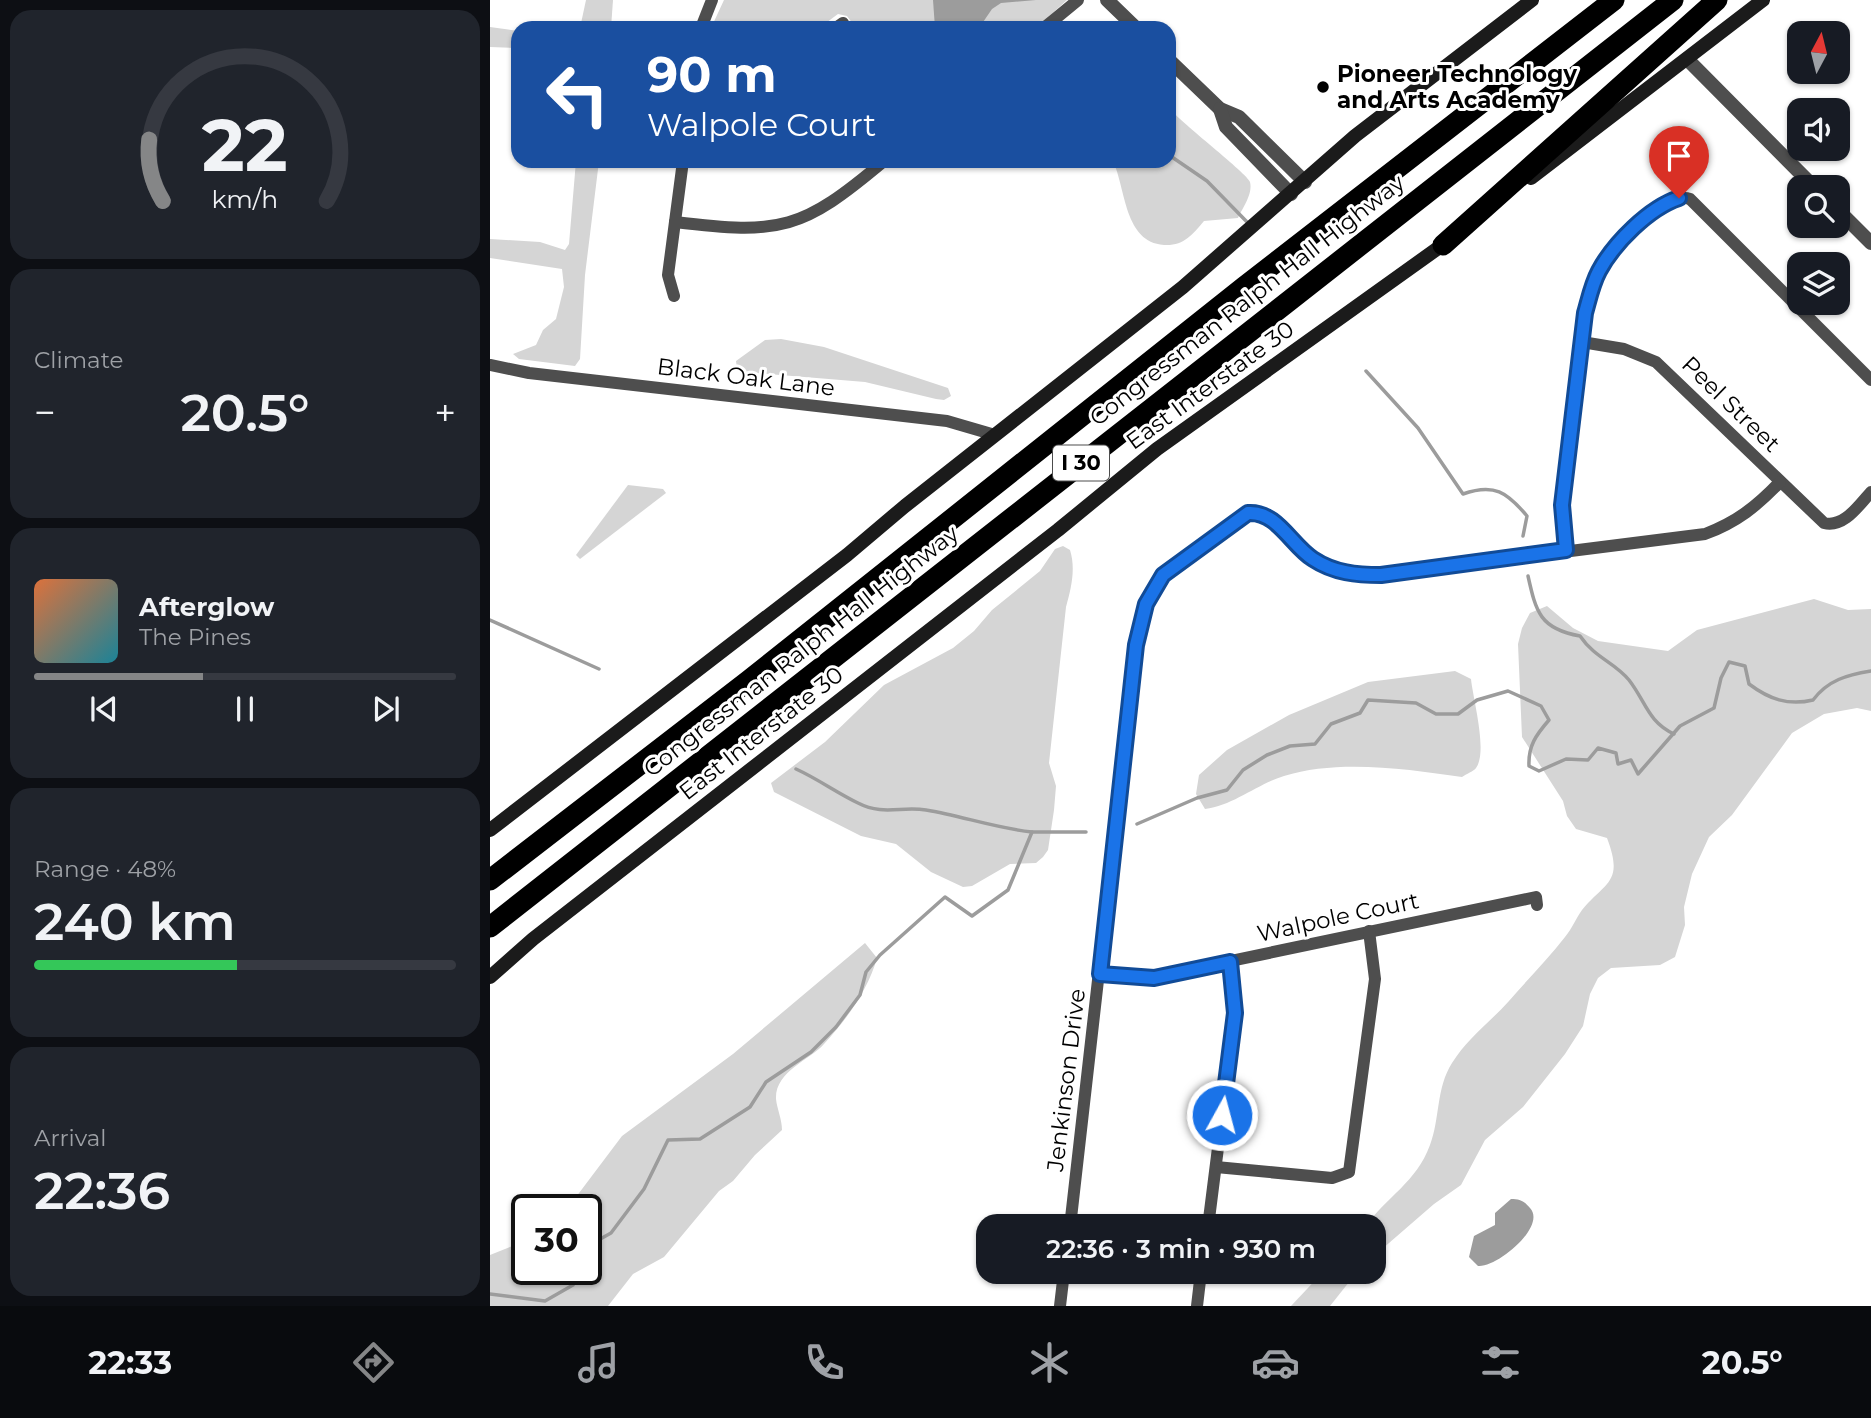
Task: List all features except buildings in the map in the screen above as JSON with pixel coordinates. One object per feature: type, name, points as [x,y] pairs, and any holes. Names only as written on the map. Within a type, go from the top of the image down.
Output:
[{"type":"highway","name":"Congressman Ralph Hall Highway","points":[[490,880],[748,681],[1244,287],[1614,0]]},
{"type":"highway","name":"Congressman Ralph Hall Highway","points":[[490,927],[1673,0]]},
{"type":"highway","points":[[1443,245],[1717,0]]},
{"type":"main road","points":[[490,830],[796,596],[1183,287],[1355,136],[1532,0]]},
{"type":"main road","name":"East Interstate 30","points":[[490,977],[591,894],[1047,539],[1157,449],[1443,245],[1763,0]]},
{"type":"street","points":[[704,21],[712,0]]},
{"type":"street","points":[[1052,21],[1078,0]]},
{"type":"street","points":[[1107,0],[1129,21]]},
{"type":"street","points":[[1687,59],[1802,175]]},
{"type":"street","points":[[1176,67],[1220,109],[1239,117],[1305,182]]},
{"type":"street","points":[[1220,109],[1226,127],[1291,194]]},
{"type":"street","points":[[674,296],[668,275],[682,168]]},
{"type":"street","points":[[674,222],[734,230],[770,228],[826,208],[875,168]]},
{"type":"street","points":[[1566,550],[1562,505],[1591,288],[1604,263],[1654,212],[1679,198],[1690,200],[1871,380]]},
{"type":"street","points":[[1850,222],[1871,243]]},
{"type":"street","name":"Peel Street","points":[[1582,342],[1624,349],[1656,362],[1700,400],[1819,520],[1834,524],[1844,520],[1871,492]]},
{"type":"street","name":"Black Oak Lane","points":[[490,365],[529,373],[947,421],[995,435]]},
{"type":"street","name":"Jenkinson Drive","points":[[1072,1214],[1136,645],[1146,604],[1163,575],[1248,513],[1258,512],[1273,520],[1312,559],[1342,572],[1381,575],[1705,534],[1738,520],[1757,506],[1780,482]]},
{"type":"street","name":"Walpole Court","points":[[1100,974],[1154,978],[1535,897],[1537,905]]},
{"type":"street","points":[[1216,1167],[1332,1178],[1349,1172],[1375,979],[1369,931]]},
{"type":"street","points":[[1210,1214],[1235,1013],[1230,962]]},
{"type":"street","points":[[1060,1306],[1063,1284]]},
{"type":"street","points":[[1197,1306],[1200,1284]]},
{"type":"shaded area","points":[[586,0],[613,0],[612,21],[582,21]]},
{"type":"shaded area","points":[[724,0],[1067,0],[1044,21],[851,21],[847,16],[838,14],[828,21],[714,21]]},
{"type":"shaded area","points":[[933,0],[1036,0],[1001,3],[992,9],[984,21],[934,21]]},
{"type":"shaded area","points":[[490,27],[511,30],[511,48],[490,47]]},
{"type":"shaded area","points":[[1176,115],[1238,169],[1250,182],[1251,187],[1238,218],[1204,221],[1182,242],[1164,245],[1151,242],[1141,235],[1128,212],[1115,168],[1176,168]]},
{"type":"shaded area","points":[[575,168],[598,168],[585,275],[580,359],[575,366],[519,359],[513,354],[536,345],[543,330],[556,319],[564,287],[562,269],[490,258],[490,239],[540,242],[565,250],[569,244]]},
{"type":"shaded area","points":[[781,339],[824,347],[948,388],[951,396],[944,400],[936,399],[865,382],[744,372],[737,369],[736,361],[765,340]]},
{"type":"shaded area","points":[[628,485],[663,489],[666,493],[580,559],[576,555]]},
{"type":"shaded area","points":[[1063,546],[1070,550],[1073,572],[1066,607],[1049,763],[1056,786],[1054,810],[1048,850],[1036,863],[1010,864],[972,886],[963,887],[931,872],[896,844],[861,836],[774,792],[771,783],[825,742],[884,685],[953,648],[974,631],[992,610],[1040,571],[1055,549]]},
{"type":"shaded area","points":[[1814,599],[1848,610],[1871,609],[1871,711],[1857,708],[1824,714],[1792,733],[1732,815],[1709,837],[1692,874],[1684,907],[1685,925],[1675,957],[1660,965],[1611,968],[1598,978],[1590,994],[1583,1026],[1565,1054],[1523,1107],[1485,1140],[1461,1185],[1434,1204],[1386,1246],[1386,1214],[1376,1214],[1409,1179],[1424,1158],[1433,1135],[1443,1083],[1452,1063],[1552,953],[1582,910],[1605,886],[1613,873],[1614,864],[1607,838],[1576,829],[1567,816],[1563,801],[1522,737],[1518,644],[1522,628],[1530,613],[1547,606],[1573,628],[1598,641],[1668,651],[1697,630]]},
{"type":"shaded area","points":[[1455,671],[1471,679],[1481,750],[1476,768],[1462,777],[1373,767],[1327,768],[1284,776],[1216,807],[1205,809],[1196,794],[1199,775],[1227,750],[1289,715],[1368,682]]},
{"type":"shaded area","points":[[865,943],[877,958],[862,993],[849,1014],[818,1050],[794,1067],[781,1081],[776,1099],[782,1130],[755,1155],[733,1181],[719,1191],[664,1257],[633,1274],[608,1306],[490,1306],[490,1255],[511,1246],[511,1285],[602,1285],[602,1194],[578,1194],[622,1136],[733,1054]]},
{"type":"shaded area","points":[[1511,1199],[1522,1201],[1530,1208],[1532,1225],[1518,1245],[1497,1260],[1478,1266],[1469,1257],[1474,1236],[1495,1225],[1495,1213]]},
{"type":"shaded area","points":[[1312,1284],[1347,1284],[1330,1306],[1291,1306]]},
{"type":"waterway","points":[[1176,160],[1207,181],[1248,223]]},
{"type":"waterway","points":[[1366,371],[1418,428],[1463,494],[1483,489],[1492,490],[1506,496],[1520,508],[1527,516],[1523,536]]},
{"type":"waterway","points":[[1528,576],[1537,609],[1542,617],[1556,629],[1580,636],[1592,650],[1623,674],[1658,724],[1674,734]]},
{"type":"waterway","points":[[490,620],[599,669]]},
{"type":"waterway","points":[[1137,824],[1197,798],[1227,790],[1243,770],[1267,755],[1290,746],[1315,744],[1331,724],[1360,713],[1368,700],[1416,703],[1436,714],[1458,714],[1477,700],[1508,691],[1541,706],[1549,720],[1534,741],[1529,766],[1539,771],[1566,759],[1588,760],[1598,748],[1616,753],[1618,764],[1631,760],[1638,774],[1680,726],[1714,708],[1721,678],[1729,662],[1745,666],[1749,684],[1756,689],[1787,702],[1813,700],[1825,688],[1839,680],[1871,671]]},
{"type":"waterway","points":[[796,769],[867,807],[884,810],[926,810],[1032,832]]},
{"type":"waterway","points":[[602,1238],[611,1233],[644,1189],[668,1140],[700,1139],[750,1107],[766,1082],[811,1052],[836,1027],[860,995],[866,972],[880,955],[945,897],[972,916],[1008,890],[1032,832],[1086,832]]},
{"type":"waterway","points":[[490,1294],[545,1301],[573,1285]]},
{"type":"place","name":"Pioneer Technology and Arts Academy","points":[[1323,87]]},
{"type":"route","points":[[1222,1115],[1235,1013],[1230,962],[1154,978],[1100,974],[1136,645],[1146,604],[1163,575],[1248,513],[1258,512],[1273,520],[1298,548],[1312,559],[1342,572],[1361,575],[1381,575],[1566,550],[1562,505],[1585,313],[1591,288],[1597,274],[1618,245],[1665,203],[1679,198]]}]
